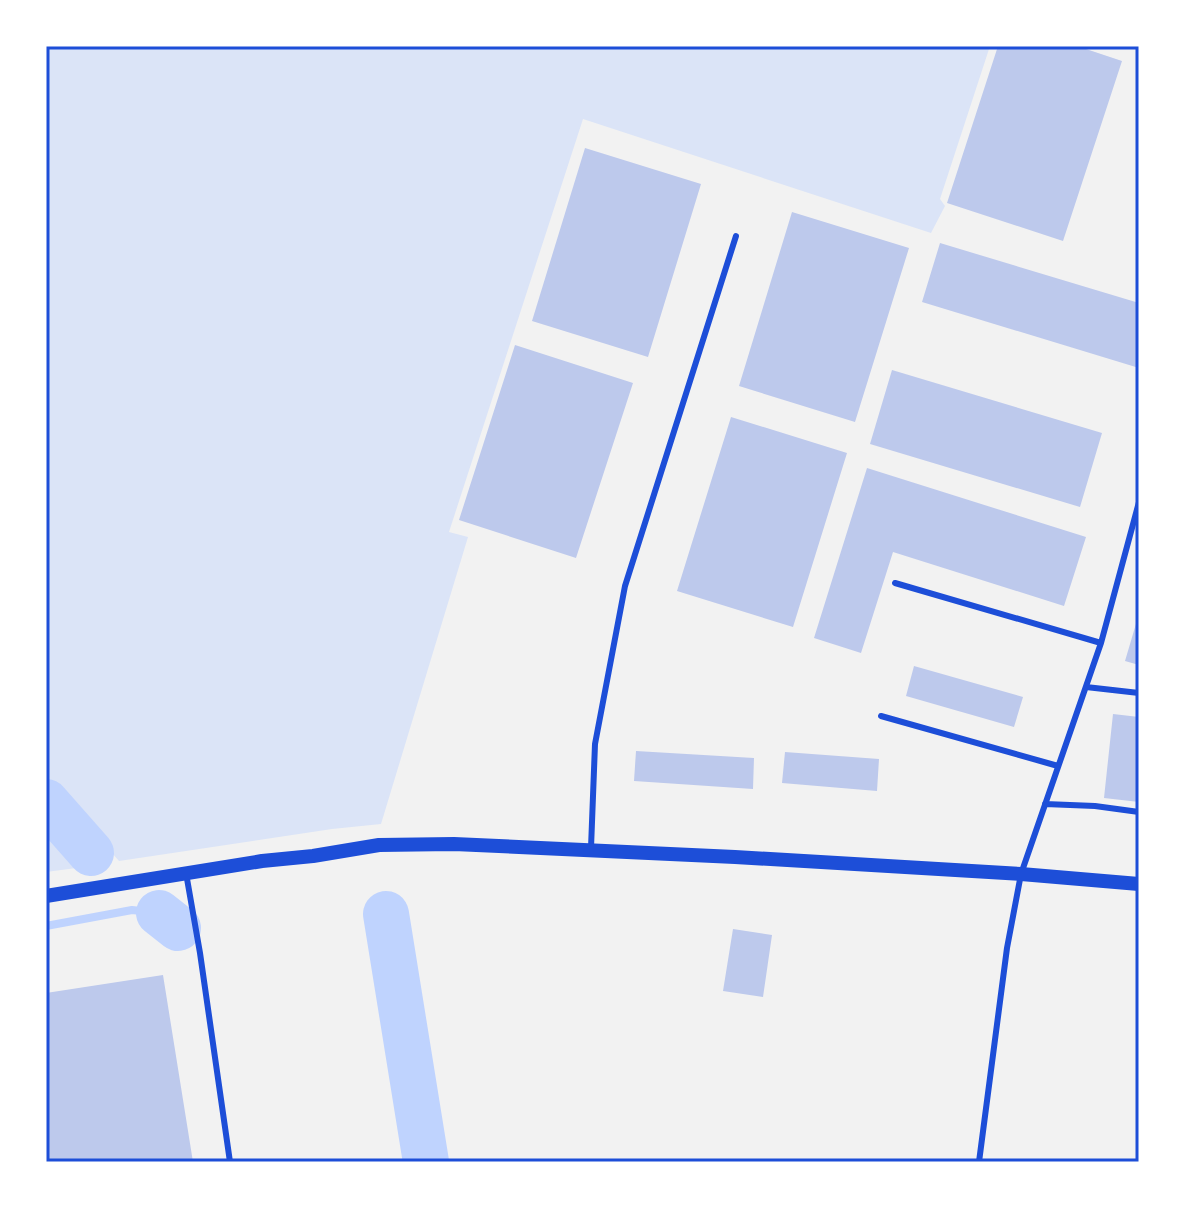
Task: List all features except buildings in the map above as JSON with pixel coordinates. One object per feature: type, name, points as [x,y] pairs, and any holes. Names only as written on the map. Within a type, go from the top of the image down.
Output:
[{"type":"street","points":[[46,896],[379,845],[454,844],[1021,874],[1139,884]]},
{"type":"lane","points":[[591,850],[595,744],[625,586],[736,236]]},
{"type":"lane","points":[[979,1162],[1007,948],[1021,874],[1101,643],[1139,502]]},
{"type":"lane","points":[[895,583],[1101,643]]},
{"type":"lane","points":[[1086,687],[1139,693]]},
{"type":"lane","points":[[881,716],[1058,766]]},
{"type":"lane","points":[[1045,804],[1139,812]]},
{"type":"lane","points":[[186,873],[230,1162]]},
{"type":"shaded area","points":[[46,46],[990,46],[940,199],[945,206],[931,233],[583,119],[449,532],[468,537],[381,824],[119,861],[46,777]]},
{"type":"shaded area","points":[[46,824],[84,867],[46,872]]},
{"type":"waterway","points":[[46,802],[91,853]]},
{"type":"waterway","points":[[46,926],[132,910],[159,913]]},
{"type":"waterway","points":[[159,913],[178,928]]},
{"type":"waterway","points":[[386,914],[426,1162]]}]
